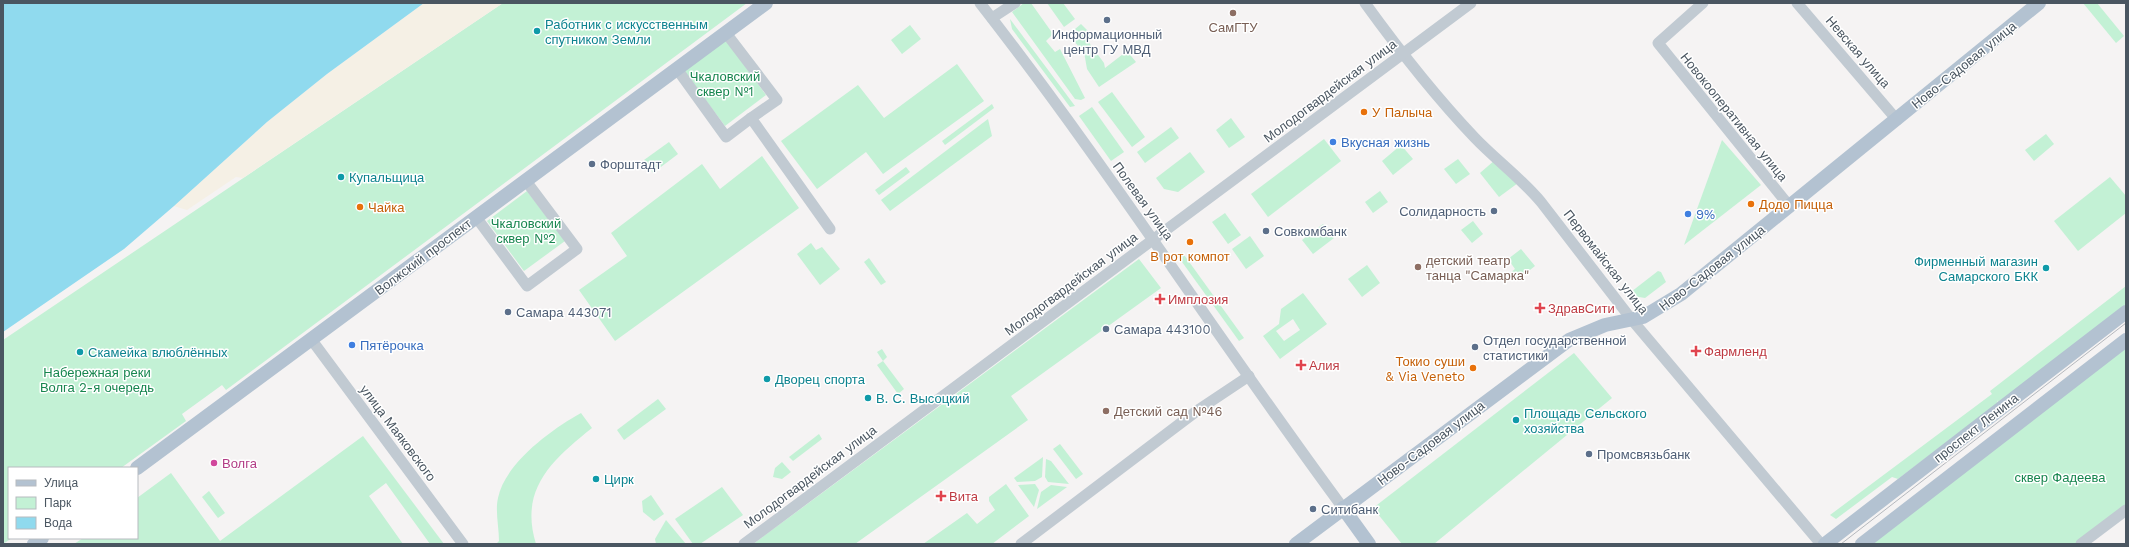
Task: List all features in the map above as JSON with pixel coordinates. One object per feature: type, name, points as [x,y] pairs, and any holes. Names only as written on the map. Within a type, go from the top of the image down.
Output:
[{"type":"main road","name":"Волжский проспект","points":[[138,467],[766,3]]},
{"type":"main road","name":"Ново-Садовая улица","points":[[1296,544],[1569,340],[1605,325],[1632,320],[1652,313],[1681,294],[1790,207],[2039,3]]},
{"type":"main road","name":"проспект Ленина","points":[[1825,544],[2126,312]]},
{"type":"main road","name":"проспект Ленина","points":[[1862,544],[2126,340]]},
{"type":"main road","points":[[1343,508],[1369,544]]},
{"type":"street","name":"Полевая улица","points":[[980,3],[1154,240],[1343,508]]},
{"type":"street","points":[[992,18],[1014,3]]},
{"type":"street","name":"Первомайская улица","points":[[1364,3],[1402,54],[1475,138],[1527,185],[1632,320],[1821,544]]},
{"type":"street","name":"Молодогвардейская улица","points":[[744,544],[1471,3]]},
{"type":"street","name":"Новокооперативная улица","points":[[1703,3],[1658,43],[1790,207]]},
{"type":"street","name":"Невская улица","points":[[1797,3],[1897,120]]},
{"type":"street","points":[[677,69],[726,137],[777,100],[726,33]]},
{"type":"street","points":[[751,118],[830,229]]},
{"type":"street","points":[[476,217],[527,286],[577,249],[526,181]]},
{"type":"street","name":"улица Маяковского","points":[[311,339],[463,544]]},
{"type":"street","points":[[1021,544],[1205,405],[1249,376]]},
{"type":"street","points":[[2081,544],[2126,510]]},
{"type":"green space","name":"Набережная реки Волга 2-я очередь","points":[[503,3],[747,3],[226,390],[222,385],[182,414],[186,421],[122,467],[8,467],[8,539],[10,539],[3,544],[3,340]]},
{"type":"green space","points":[[1024,3],[1031,3],[1053,34],[1046,41],[1055,52],[1060,49],[1085,98],[1081,100],[1075,99],[1012,12]]},
{"type":"green space","points":[[1047,3],[1063,3],[1075,19],[1064,27]]},
{"type":"green space","points":[[2083,3],[2097,3],[2124,36],[2116,43]]},
{"type":"green space","points":[[1010,19],[1075,106],[1070,107],[1012,29]]},
{"type":"green space","points":[[1081,24],[1089,32],[1090,37],[1087,40],[1104,63],[1105,68],[1127,51],[1136,62],[1099,87],[1087,69],[1084,52],[1068,35]]},
{"type":"green space","points":[[910,25],[921,39],[902,54],[891,40]]},
{"type":"green space","name":"Чкаловский сквер №1","points":[[726,40],[766,95],[725,126],[684,71]]},
{"type":"green space","points":[[957,64],[984,101],[883,174],[866,152],[817,189],[781,141],[858,85],[884,118]]},
{"type":"green space","points":[[1112,92],[1145,137],[1132,147],[1098,102]]},
{"type":"green space","points":[[992,104],[994,108],[945,145],[942,141]]},
{"type":"green space","points":[[1092,107],[1124,152],[1111,161],[1079,116]]},
{"type":"green space","points":[[1231,118],[1245,137],[1229,148],[1216,130]]},
{"type":"green space","points":[[988,119],[992,136],[890,211],[881,200]]},
{"type":"green space","points":[[1171,127],[1179,138],[1145,163],[1137,152]]},
{"type":"green space","points":[[2046,134],[2054,144],[2034,161],[2025,150]]},
{"type":"green space","points":[[1324,139],[1341,161],[1268,217],[1251,194]]},
{"type":"green space","points":[[1722,140],[1761,185],[1684,245]]},
{"type":"green space","points":[[669,142],[678,154],[653,173],[644,160]]},
{"type":"green space","points":[[1401,145],[1413,159],[1393,175],[1382,161]]},
{"type":"green space","points":[[1190,152],[1205,172],[1178,192],[1164,189],[1156,178]]},
{"type":"green space","points":[[762,156],[799,208],[615,341],[579,290],[627,256],[611,233],[702,164],[720,189]]},
{"type":"green space","points":[[1458,159],[1470,174],[1456,184],[1444,169]]},
{"type":"green space","points":[[1495,160],[1518,183],[1499,197],[1480,173]]},
{"type":"green space","points":[[906,167],[910,172],[879,195],[875,190]]},
{"type":"green space","points":[[2110,177],[2126,196],[2126,213],[2078,251],[2054,221]]},
{"type":"green space","name":"Чкаловский сквер №2","points":[[527,191],[565,241],[524,271],[487,221]]},
{"type":"green space","points":[[1380,191],[1388,202],[1373,213],[1365,202]]},
{"type":"green space","points":[[1225,213],[1241,235],[1228,244],[1212,222]]},
{"type":"green space","points":[[1473,221],[1483,234],[1472,243],[1461,230]]},
{"type":"green space","points":[[1323,224],[1334,238],[1313,254],[1302,240]]},
{"type":"green space","points":[[1250,236],[1264,256],[1246,269],[1232,249]]},
{"type":"green space","points":[[811,243],[816,250],[822,247],[840,269],[820,285],[797,254]]},
{"type":"green space","points":[[1521,249],[1535,266],[1516,281],[1510,273],[1515,269],[1508,259]]},
{"type":"green space","points":[[1182,252],[1244,338],[1239,341],[1177,255]]},
{"type":"green space","points":[[869,258],[886,282],[881,285],[864,262]]},
{"type":"green space","points":[[1139,259],[1161,288],[1011,396],[1028,420],[855,544],[753,544]]},
{"type":"green space","points":[[1367,265],[1380,283],[1362,297],[1348,279]]},
{"type":"green space","points":[[1658,271],[1661,272],[1666,282],[1645,298],[1627,295]]},
{"type":"green space","points":[[2126,286],[2126,304],[1999,403],[1997,400],[1998,403],[1898,479],[1892,477],[1836,519],[1830,515],[1992,394],[1990,391]]},
{"type":"green space","points":[[1303,293],[1327,324],[1280,359],[1263,336],[1279,324],[1281,309]],"holes":[[[1293,319],[1300,330],[1284,341],[1276,331]]]},
{"type":"green space","name":"сквер Фадеева","points":[[2126,347],[2126,506],[2077,544],[1868,544]]},
{"type":"green space","points":[[882,349],[887,357],[883,361],[877,352]]},
{"type":"green space","points":[[1574,353],[1612,398],[1434,544],[1402,544],[1373,508]]},
{"type":"green space","points":[[883,361],[904,389],[898,394],[877,365]]},
{"type":"green space","points":[[658,399],[666,409],[624,440],[617,430]]},
{"type":"green space","points":[[581,413],[592,428],[552,464],[543,477],[536,492],[532,507],[532,525],[536,544],[496,544],[499,541],[497,503],[502,485],[510,472],[531,448],[557,428]]},
{"type":"green space","points":[[819,434],[822,439],[793,461],[789,457]]},
{"type":"green space","points":[[363,436],[444,544],[430,544],[386,483],[369,496],[403,544],[74,544],[82,539],[138,539],[138,497],[171,473],[220,541]]},
{"type":"green space","points":[[1060,444],[1083,474],[1076,479],[1053,449]]},
{"type":"green space","points":[[1043,457],[1042,477],[1035,481],[1017,482],[1014,478]]},
{"type":"green space","points":[[1046,459],[1051,461],[1069,484],[1048,482],[1045,477]]},
{"type":"green space","points":[[782,462],[791,472],[782,479],[773,477],[775,468]]},
{"type":"green space","points":[[1006,484],[1029,516],[992,544],[923,544],[967,513],[977,524],[995,510],[989,501],[989,497]]},
{"type":"green space","points":[[1035,484],[1039,490],[1034,507],[1018,485]]},
{"type":"green space","points":[[1051,485],[1067,487],[1037,509],[1041,492]]},
{"type":"green space","points":[[722,487],[743,515],[700,544],[693,544],[675,519]]},
{"type":"green space","points":[[209,491],[225,513],[218,518],[202,497]]},
{"type":"green space","points":[[651,495],[664,514],[654,521],[643,512],[642,501]]},
{"type":"green space","points":[[666,520],[686,544],[656,544],[655,539]]},
{"type":"sand","points":[[424,3],[503,3],[243,178],[236,177],[187,210],[174,206],[267,122],[327,74]]},
{"type":"water","points":[[3,3],[424,3],[327,74],[267,122],[124,249],[3,332]]},
{"type":"tram line","points":[[1841,544],[2126,323]]},
{"type":"place","name":"СамГТУ","points":[[1233,13]]},
{"type":"place","name":"Информационный центр ГУ МВД","points":[[1107,20]]},
{"type":"place","name":"Работник с искусственным спутником Земли","points":[[537,31]]},
{"type":"place","name":"У Палыча","points":[[1364,112]]},
{"type":"place","name":"Вкусная жизнь","points":[[1333,142]]},
{"type":"place","name":"Форштадт","points":[[592,164]]},
{"type":"place","name":"Купальщица","points":[[341,177]]},
{"type":"place","name":"Додо Пицца","points":[[1751,204]]},
{"type":"place","name":"Чайка","points":[[360,207]]},
{"type":"place","name":"Солидарность","points":[[1494,211]]},
{"type":"place","name":"9%","points":[[1688,214]]},
{"type":"place","name":"Совкомбанк","points":[[1266,231]]},
{"type":"place","name":"В рот компот","points":[[1190,242]]},
{"type":"place","name":"детский театр танца \"Самарка\"","points":[[1418,267]]},
{"type":"place","name":"Фирменный магазин Самарского БКК","points":[[2046,268]]},
{"type":"place","name":"Имплозия","points":[[1160,299]]},
{"type":"place","name":"ЗдравСити","points":[[1540,308]]},
{"type":"place","name":"Самара 443071","points":[[508,312]]},
{"type":"place","name":"Самара 443100","points":[[1106,329]]},
{"type":"place","name":"Пятёрочка","points":[[352,345]]},
{"type":"place","name":"Отдел государственной статистики","points":[[1475,347]]},
{"type":"place","name":"Фармленд","points":[[1696,351]]},
{"type":"place","name":"Скамейка влюблённых","points":[[80,352]]},
{"type":"place","name":"Алия","points":[[1301,365]]},
{"type":"place","name":"Токио суши & Via Veneto","points":[[1473,368]]},
{"type":"place","name":"Дворец спорта","points":[[767,379]]},
{"type":"place","name":"В. С. Высоцкий","points":[[868,398]]},
{"type":"place","name":"Детский сад №46","points":[[1106,411]]},
{"type":"place","name":"Площадь Сельского хозяйства","points":[[1516,420]]},
{"type":"place","name":"Промсвязьбанк","points":[[1589,454]]},
{"type":"place","name":"Волга","points":[[214,463]]},
{"type":"place","name":"Цирк","points":[[596,479]]},
{"type":"place","name":"Вита","points":[[941,496]]},
{"type":"place","name":"Ситибанк","points":[[1313,509]]}]
